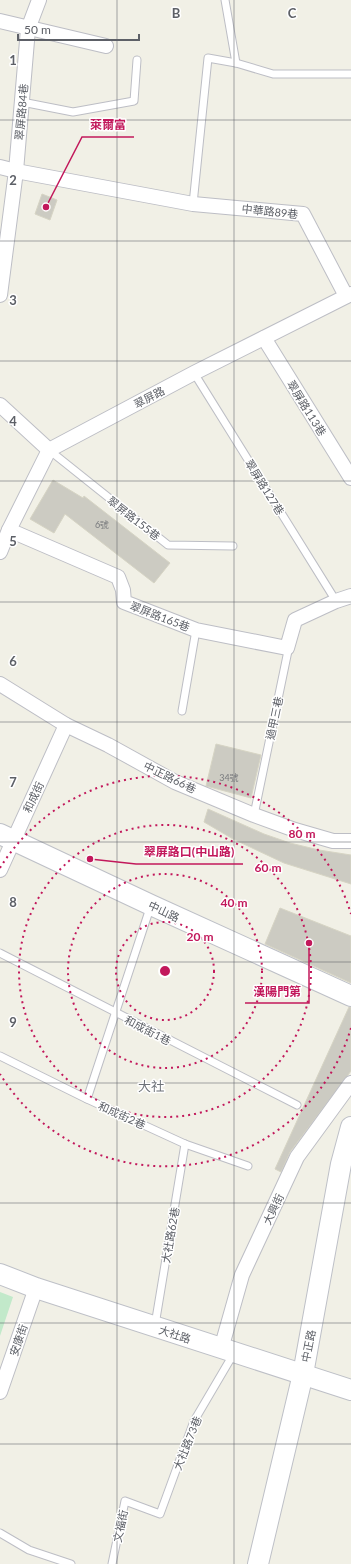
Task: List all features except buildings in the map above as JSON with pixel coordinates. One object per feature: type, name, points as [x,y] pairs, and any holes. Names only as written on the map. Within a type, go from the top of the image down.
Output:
[{"type":"main road","name":"中山路","points":[[6,837],[351,996]]},
{"type":"main road","name":"中正路","points":[[258,1564],[302,1374],[341,1164],[351,1128]]},
{"type":"main road","name":"大社路","points":[[0,1274],[36,1288],[154,1327],[351,1390]]},
{"type":"street","name":"翠屏路84巷","points":[[0,296],[16,171],[28,29],[39,0]]},
{"type":"street","points":[[0,21],[28,29],[106,46]]},
{"type":"street","points":[[0,167],[16,171]]},
{"type":"street","name":"中華路89巷","points":[[16,171],[193,204],[303,214],[348,295]]},
{"type":"street","name":"翠屏路","points":[[49,450],[194,373],[348,295]]},
{"type":"street","name":"翠屏路113巷","points":[[264,338],[351,478]]},
{"type":"street","points":[[0,405],[49,450],[9,530],[0,552]]},
{"type":"street","name":"翠屏路165巷","points":[[9,530],[118,577],[123,590],[124,602],[196,630],[287,648],[295,620]]},
{"type":"street","points":[[295,620],[336,601],[351,596]]},
{"type":"street","name":"中正路66巷","points":[[0,684],[66,725],[108,745],[175,782],[254,815],[295,830],[333,841],[351,841]]},
{"type":"street","name":"和成街","points":[[0,870],[6,837],[66,725]]},
{"type":"street","name":"大興街","points":[[227,1351],[242,1275],[297,1157],[351,1083]]},
{"type":"street","name":"安康街","points":[[0,1392],[36,1288]]},
{"type":"lane","points":[[224,0],[236,63]]},
{"type":"lane","points":[[193,204],[208,58],[236,63],[273,74],[351,74]]},
{"type":"lane","points":[[22,102],[73,112],[134,101],[137,60]]},
{"type":"lane","name":"翠屏路127巷","points":[[194,373],[336,601]]},
{"type":"lane","name":"翠屏路155巷","points":[[49,450],[168,545],[233,546]]},
{"type":"lane","name":"過甲三巷","points":[[254,815],[295,620]]},
{"type":"lane","points":[[182,711],[196,630]]},
{"type":"lane","points":[[87,1099],[151,905]]},
{"type":"lane","name":"和成街1巷","points":[[0,952],[115,1013],[297,1105]]},
{"type":"lane","name":"和成街2巷","points":[[0,1056],[87,1099],[185,1144],[248,1166]]},
{"type":"lane","name":"大社路62巷","points":[[154,1327],[185,1144]]},
{"type":"lane","name":"大社路73巷","points":[[160,1514],[194,1421],[227,1351]]},
{"type":"lane","name":"文福街","points":[[112,1564],[125,1501],[160,1514]]},
{"type":"lane","points":[[0,1533],[29,1550],[71,1564]]},
{"type":"green space","points":[[0,1292],[13,1297],[0,1336]]},
{"type":"place","name":"萊爾富","points":[[46,207]]},
{"type":"place","name":"翠屏路口(中山路)","points":[[90,859]]},
{"type":"place","name":"漢陽門第","points":[[309,943]]},
{"type":"district","name":"大社","points":[[151,1086]]}]
